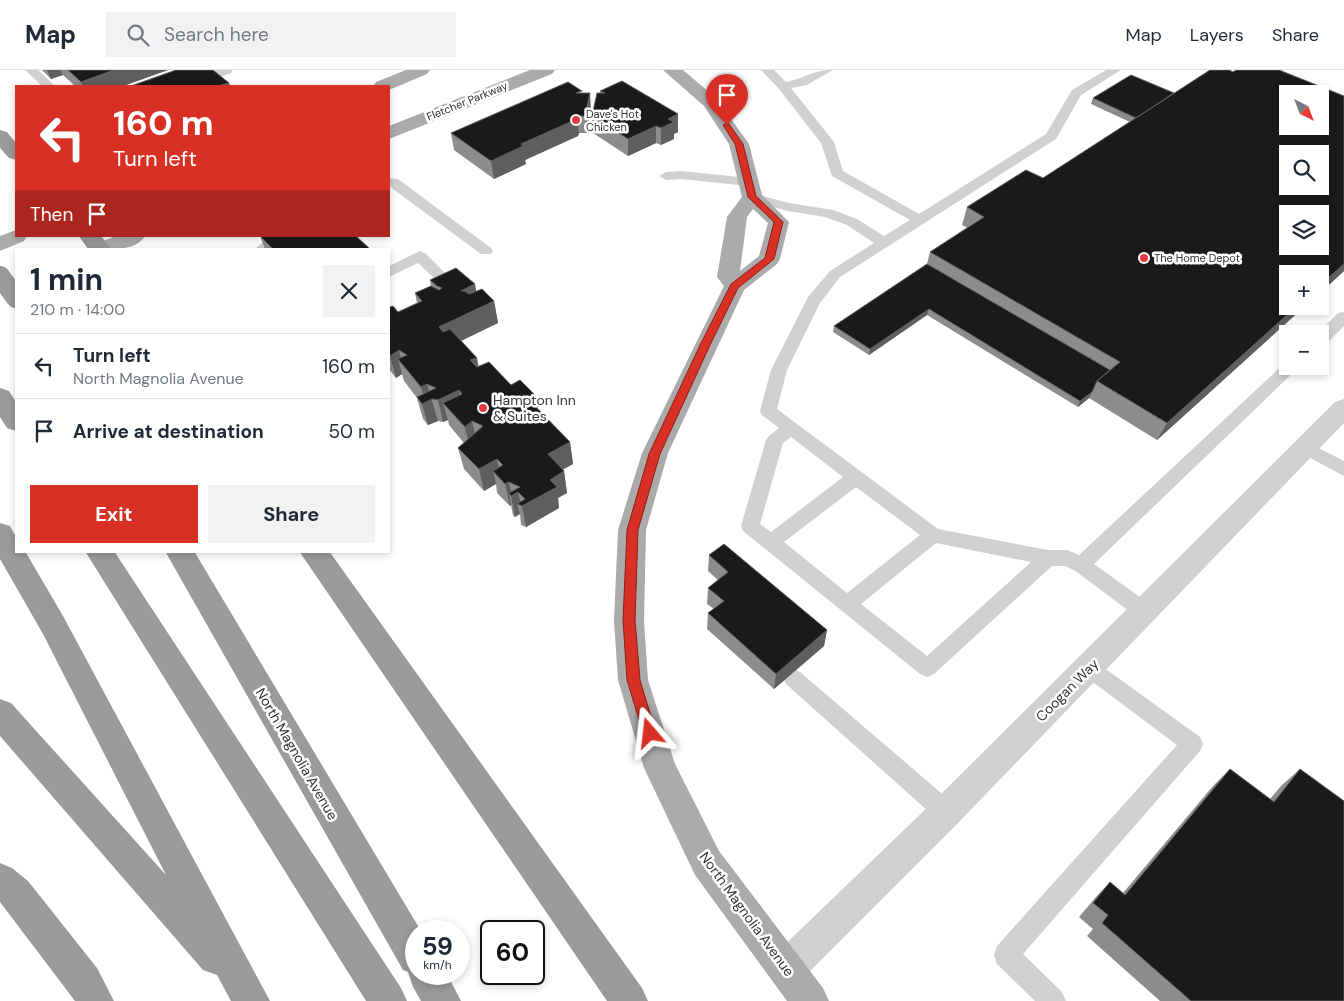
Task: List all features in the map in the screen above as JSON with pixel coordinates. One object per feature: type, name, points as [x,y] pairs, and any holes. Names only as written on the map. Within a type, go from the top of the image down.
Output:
[{"type":"highway","points":[[0,136],[15,153]]},
{"type":"highway","points":[[90,237],[99,248]]},
{"type":"highway","points":[[0,276],[15,297]]},
{"type":"highway","points":[[0,397],[15,420]]},
{"type":"highway","points":[[0,534],[53,626],[247,995]]},
{"type":"highway","points":[[100,553],[388,1001]]},
{"type":"highway","name":"North Magnolia Avenue","points":[[180,553],[405,938]]},
{"type":"highway","points":[[314,553],[629,1001]]},
{"type":"highway","points":[[0,713],[247,995]]},
{"type":"highway","points":[[0,880],[16,893],[84,981],[95,1001]]},
{"type":"highway","points":[[433,985],[442,1001]]},
{"type":"main road","points":[[384,85],[421,70]]},
{"type":"main road","name":"Fletcher Parkway","points":[[390,133],[546,70]]},
{"type":"main road","points":[[672,70],[710,102],[739,144],[750,190],[738,217],[728,277],[734,286]]},
{"type":"main road","name":"North Magnolia Avenue","points":[[750,190],[778,222],[769,259],[734,286],[654,454],[632,530],[629,620],[633,680],[660,768],[707,863],[810,1001]]},
{"type":"main road","points":[[0,244],[15,237]]},
{"type":"main road","points":[[106,248],[133,237]]},
{"type":"main road","points":[[0,292],[15,285]]},
{"type":"street","name":"Coogan Way","points":[[786,969],[946,812],[1344,408]]},
{"type":"lane","points":[[31,70],[48,85]]},
{"type":"lane","points":[[186,85],[227,70]]},
{"type":"lane","points":[[767,70],[783,86],[828,142],[837,173],[920,220]]},
{"type":"lane","points":[[783,86],[803,82],[827,70]]},
{"type":"lane","points":[[1115,70],[1076,94],[1051,136],[835,274],[813,301],[779,370],[768,412],[933,535],[1048,558],[1067,558],[1081,565],[1144,611]]},
{"type":"lane","points":[[666,176],[681,175],[750,190],[788,207],[828,212],[852,222],[884,243]]},
{"type":"lane","points":[[390,182],[393,182],[424,203],[486,251]]},
{"type":"lane","points":[[263,248],[278,237]]},
{"type":"lane","points":[[390,271],[420,256],[439,275]]},
{"type":"lane","points":[[1329,331],[1344,317]]},
{"type":"lane","points":[[1081,565],[1282,375]]},
{"type":"lane","points":[[791,429],[775,440],[750,526],[927,668],[1048,558]]},
{"type":"lane","points":[[1305,447],[1344,469]]},
{"type":"lane","points":[[771,542],[856,477]]},
{"type":"lane","points":[[847,604],[933,535]]},
{"type":"lane","points":[[1053,1001],[1006,955],[1192,744],[1089,668]]},
{"type":"lane","points":[[793,678],[946,812]]},
{"type":"building","points":[[68,70],[114,70],[81,82]]},
{"type":"building","points":[[176,70],[213,70],[229,83],[221,85],[134,85]]},
{"type":"building","name":"The Home Depot","points":[[1210,70],[1229,70],[1233,72],[1236,70],[1279,70],[1316,85],[1279,85],[1279,135],[1329,135],[1329,90],[1344,96],[1344,264],[1329,277],[1329,265],[1279,265],[1279,315],[1287,315],[1167,423],[1097,381],[1120,362],[930,252],[984,217],[967,207],[1026,170],[1043,178]]},
{"type":"building","points":[[1131,75],[1174,93],[1136,118],[1093,98]]},
{"type":"building","points":[[622,81],[678,114],[668,119],[674,122],[661,128],[656,126],[628,139],[592,116],[597,93],[605,93],[600,91]]},
{"type":"building","points":[[568,82],[582,91],[576,93],[590,93],[585,116],[577,116],[577,119],[521,144],[523,146],[491,161],[451,133]]},
{"type":"building","points":[[261,237],[357,237],[369,248],[272,248]]},
{"type":"building","points":[[927,264],[1110,370],[1097,381],[1092,392],[1080,401],[929,309],[870,349],[834,326]]},
{"type":"building","name":"Hampton Inn & Suites","points":[[456,268],[475,284],[461,291],[469,294],[482,289],[494,301],[439,327],[443,332],[450,329],[477,358],[470,360],[477,367],[489,362],[511,385],[520,380],[536,396],[529,400],[570,442],[548,454],[564,471],[550,480],[557,487],[522,506],[517,504],[525,499],[518,492],[511,496],[509,493],[520,487],[509,482],[505,484],[493,471],[503,465],[497,459],[479,469],[458,448],[483,426],[472,421],[465,427],[443,403],[462,394],[459,390],[438,400],[432,399],[422,404],[417,397],[436,388],[427,384],[421,387],[398,359],[407,355],[399,350],[390,356],[390,307],[393,306],[398,312],[422,301],[415,293],[431,286],[439,290],[442,288],[430,280]]},
{"type":"building","points":[[724,544],[827,630],[776,674],[708,613],[724,601],[708,588],[728,572],[709,555]]},
{"type":"building","points":[[1230,769],[1274,802],[1300,769],[1344,801],[1344,1001],[1191,1001],[1102,923],[1108,915],[1093,903],[1110,882],[1125,895]]},
{"type":"place","name":"Dave's Hot Chicken","points":[[576,120]]},
{"type":"place","name":"The Home Depot","points":[[1144,258]]},
{"type":"place","name":"Hampton Inn & Suites","points":[[483,408]]},
{"type":"route","points":[[650,733],[633,680],[629,620],[632,530],[654,454],[706,343],[734,286],[769,259],[778,222],[752,197],[739,144],[727,125]]}]
